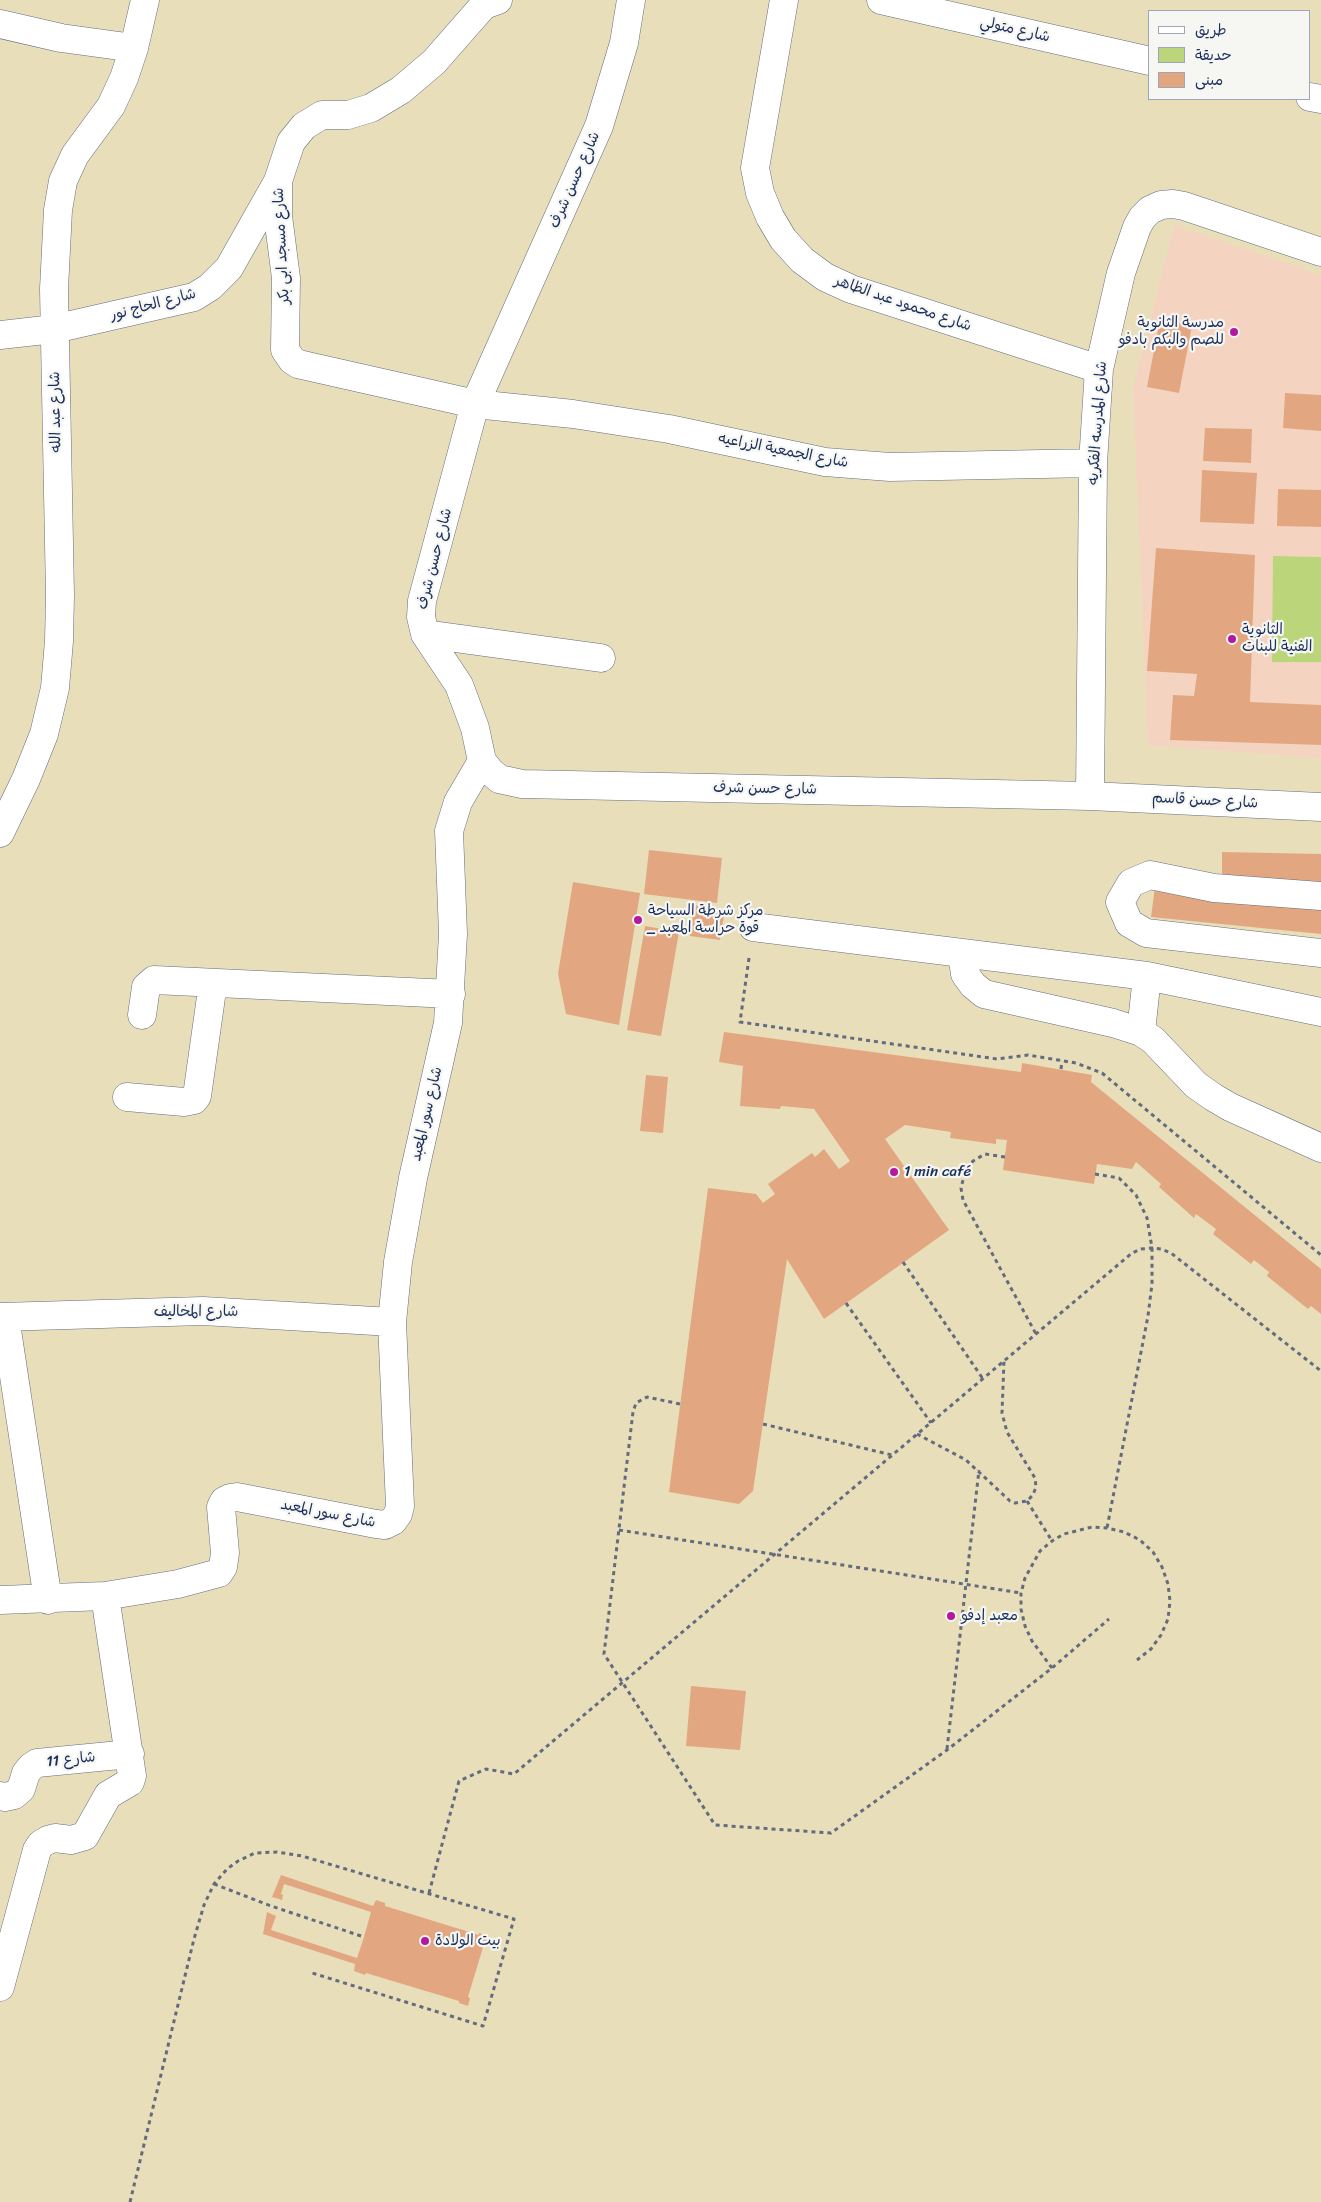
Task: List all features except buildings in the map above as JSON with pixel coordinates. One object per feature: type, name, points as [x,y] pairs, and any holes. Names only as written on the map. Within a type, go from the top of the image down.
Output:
[{"type":"street","name":"شارع عبد الله","points":[[0,833],[26,779],[44,734],[55,688],[59,642],[60,595],[54,250],[63,181],[75,155],[111,106],[134,48],[145,0]]},
{"type":"street","name":"شارع مسجد ابى بكر","points":[[476,404],[298,364],[288,355],[285,350],[286,278],[278,216],[278,181],[291,142],[304,126],[322,115],[348,115],[371,108],[401,90],[434,62],[484,5],[498,0]]},
{"type":"street","name":"شارع حسن شرف","points":[[632,0],[624,43],[599,126],[476,404],[422,600],[421,617],[425,634],[459,685],[475,728],[482,761],[499,779],[522,784],[1090,796]]},
{"type":"street","name":"شارع محمود عبد الظاهر","points":[[784,0],[754,168],[760,193],[770,217],[783,239],[802,260],[825,277],[851,289],[1099,368]]},
{"type":"street","name":"شارع متولي","points":[[881,0],[1148,61]]},
{"type":"street","points":[[0,24],[61,38],[134,48]]},
{"type":"street","name":"شارع الحاج نور","points":[[0,336],[54,329],[194,297],[210,287],[229,268],[278,181]]},
{"type":"street","name":"شارع المدرسه الفكريه","points":[[1090,796],[1093,463],[1099,368],[1121,273],[1136,227],[1150,210],[1161,205],[1173,204],[1321,252]]},
{"type":"street","name":"شارع الجمعية الزراعيه","points":[[476,404],[573,414],[670,429],[792,456],[857,466],[1093,463]]},
{"type":"street","points":[[425,634],[601,658]]},
{"type":"street","name":"شارع سور المعبد","points":[[105,1596],[178,1584],[219,1573],[223,1567],[225,1553],[221,1507],[224,1501],[230,1498],[237,1497],[385,1525],[393,1521],[398,1514],[400,1506],[392,1322],[404,1222],[448,1023],[453,934],[449,831],[458,802],[482,761]]},
{"type":"street","name":"شارع حسن قاسم","points":[[1090,796],[1321,807]]},
{"type":"street","points":[[1321,896],[1214,888],[1150,876],[1131,883],[1120,902],[1129,923],[1146,933],[1321,953]]},
{"type":"street","points":[[754,927],[1147,976],[1321,1012]]},
{"type":"street","points":[[962,952],[965,974],[973,985],[984,994],[1113,1023],[1141,1032],[1153,1040],[1196,1085],[1213,1097],[1230,1107],[1321,1148]]},
{"type":"street","points":[[1141,1032],[1147,976]]},
{"type":"street","points":[[142,1015],[146,987],[154,980],[451,994]]},
{"type":"street","points":[[127,1097],[184,1102],[194,1100],[197,1096],[213,983]]},
{"type":"street","name":"شارع المخاليف","points":[[2,1317],[202,1311],[392,1322]]},
{"type":"street","points":[[2,1317],[48,1600]]},
{"type":"street","points":[[0,1600],[48,1600],[105,1596],[132,1776],[130,1782],[108,1795],[85,1836],[70,1840],[55,1838],[48,1840],[37,1850],[0,1987]]},
{"type":"street","name":"شارع 11","points":[[0,1796],[5,1798],[14,1795],[21,1789],[26,1773],[37,1763],[130,1754]]},
{"type":"path","points":[[754,927],[740,1022],[997,1059],[1028,1055],[1090,1067],[1102,1073],[1321,1255]]},
{"type":"path","points":[[1061,1069],[1062,1061]]},
{"type":"path","points":[[1005,1157],[985,1154],[973,1161],[965,1172],[961,1188],[964,1200],[1036,1334]]},
{"type":"path","points":[[1095,1174],[1119,1178],[1136,1195],[1147,1218],[1152,1248],[1152,1284],[1148,1316],[1107,1528]]},
{"type":"path","points":[[429,1893],[459,1781],[486,1769],[514,1774],[1132,1253],[1141,1249],[1152,1248],[1171,1253],[1321,1371]]},
{"type":"path","points":[[904,1262],[983,1379]]},
{"type":"path","points":[[846,1303],[931,1423]]},
{"type":"path","points":[[917,1434],[951,1450],[979,1470],[1010,1501],[1016,1503],[1027,1501],[1033,1495],[1036,1487],[1035,1478],[1007,1432],[1002,1413],[1004,1361]]},
{"type":"path","points":[[680,1404],[647,1397],[636,1403],[632,1412],[604,1654],[714,1825],[831,1833],[947,1750],[1052,1668],[1109,1619]]},
{"type":"path","points":[[763,1424],[893,1455]]},
{"type":"path","points":[[947,1750],[979,1470]]},
{"type":"path","points":[[1027,1501],[1052,1541]]},
{"type":"path","points":[[1052,1668],[1032,1641],[1025,1626],[1021,1609],[1021,1593],[1031,1564],[1040,1551],[1052,1541],[1078,1529],[1107,1528],[1124,1532],[1140,1540],[1153,1552],[1162,1567],[1168,1584],[1170,1601],[1168,1619],[1161,1635],[1151,1649],[1137,1660]]},
{"type":"path","points":[[619,1530],[776,1553],[1021,1593]]},
{"type":"path","points":[[130,2202],[204,1905],[214,1884],[238,1861],[255,1853],[277,1852],[302,1856],[514,1918],[483,2026],[308,1972]]},
{"type":"path","points":[[214,1884],[271,1906],[364,1937]]},
{"type":"shaded area","points":[[1174,225],[1321,275],[1321,758],[1148,745],[1133,388]]},
{"type":"green space","points":[[1273,556],[1321,557],[1321,662],[1272,662]]},
{"type":"place","name":"مدرسة الثانوية للصم والبكم بادفو","points":[[1234,332]]},
{"type":"place","name":"الثانوية الفنية للبنات","points":[[1232,639]]},
{"type":"place","name":"مركز شرطة السياحة _ قوة حراسة المعبد","points":[[638,920]]},
{"type":"place","name":"1 min café","points":[[894,1172]]},
{"type":"place","name":"معبد إدفو","points":[[951,1616]]},
{"type":"place","name":"بيت الولادة","points":[[425,1941]]}]
